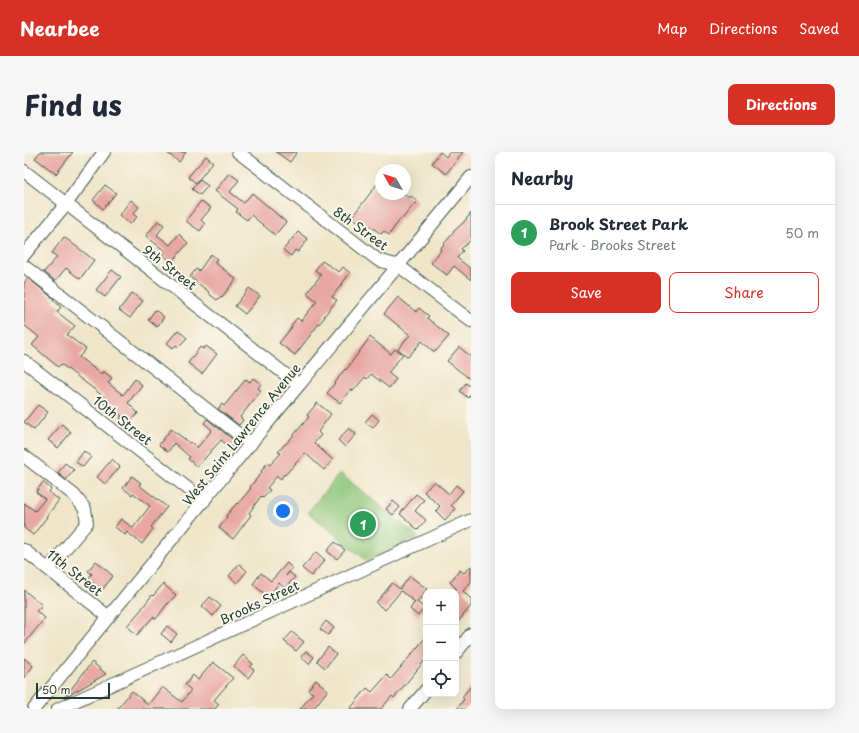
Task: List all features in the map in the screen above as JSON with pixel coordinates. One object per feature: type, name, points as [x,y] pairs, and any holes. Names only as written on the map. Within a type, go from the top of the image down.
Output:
[{"type":"street","points":[[24,256],[66,204],[104,152]]},
{"type":"street","name":"8th Street","points":[[238,152],[378,260],[398,266],[471,321]]},
{"type":"street","name":"9th Street","points":[[24,171],[299,385]]},
{"type":"street","name":"West Saint Lawrence Avenue","points":[[34,709],[471,177]]},
{"type":"street","points":[[24,266],[251,444]]},
{"type":"street","name":"10th Street","points":[[24,361],[204,501]]},
{"type":"street","points":[[24,456],[74,495],[85,509],[87,523],[48,569]]},
{"type":"street","name":"Brooks Street","points":[[58,709],[471,520]]},
{"type":"street","name":"11th Street","points":[[24,550],[109,617]]},
{"type":"street","points":[[459,649],[471,634]]},
{"type":"street","points":[[410,709],[423,694]]},
{"type":"green space","points":[[340,473],[418,537],[367,561],[308,512]]},
{"type":"building","points":[[40,152],[73,152],[56,174],[35,158]]},
{"type":"building","points":[[166,152],[186,152],[179,162]]},
{"type":"building","points":[[276,152],[297,152],[290,162]]},
{"type":"building","points":[[440,152],[446,157],[450,152],[463,152],[446,174],[432,163]]},
{"type":"building","points":[[206,156],[213,162],[196,183],[188,177]]},
{"type":"building","points":[[229,173],[239,180],[230,192],[244,203],[252,193],[286,222],[275,235],[251,215],[247,220],[236,212],[238,209],[215,191]]},
{"type":"building","points":[[200,180],[208,186],[200,195],[192,189]]},
{"type":"building","points":[[105,185],[116,193],[103,209],[93,200]]},
{"type":"building","points":[[375,187],[375,200],[411,200],[411,196],[417,201],[402,219],[401,218],[389,235],[384,231],[381,234],[369,225],[367,228],[352,217]]},
{"type":"building","points":[[131,200],[139,207],[133,214],[137,217],[130,224],[119,215]]},
{"type":"building","points":[[201,201],[211,208],[201,220],[205,224],[200,231],[187,222],[187,219]]},
{"type":"building","points":[[471,213],[471,240],[461,249],[463,251],[457,258],[471,269],[471,280],[454,266],[447,275],[431,263],[453,232]]},
{"type":"building","points":[[158,221],[164,225],[157,235],[170,245],[179,234],[188,243],[172,262],[162,254],[165,251],[146,236]]},
{"type":"building","points":[[298,232],[308,239],[298,252],[295,250],[291,256],[283,250]]},
{"type":"building","points":[[64,237],[94,260],[80,279],[66,268],[55,281],[44,272],[57,257],[52,253]]},
{"type":"building","points":[[211,254],[217,259],[214,262],[236,279],[222,297],[221,296],[217,300],[190,277],[196,269],[199,271]]},
{"type":"building","points":[[322,261],[339,272],[343,267],[350,273],[332,297],[337,300],[295,355],[279,343],[292,327],[291,326],[297,318],[301,321],[317,301],[307,293],[321,275],[315,270]]},
{"type":"building","points":[[112,270],[121,277],[105,297],[96,290]]},
{"type":"building","points":[[28,278],[54,299],[53,300],[61,307],[57,312],[75,326],[67,335],[86,349],[79,357],[101,374],[103,371],[112,378],[108,383],[123,395],[135,379],[142,385],[128,403],[138,413],[128,425],[120,418],[122,416],[104,403],[107,399],[61,364],[58,367],[32,345],[39,337],[24,325],[24,283]]},
{"type":"building","points":[[249,288],[260,296],[245,314],[235,306]]},
{"type":"building","points":[[132,293],[143,301],[130,318],[119,310]]},
{"type":"building","points":[[398,297],[416,312],[419,308],[429,316],[427,318],[449,336],[436,351],[433,351],[422,341],[408,357],[398,349],[410,335],[384,314]]},
{"type":"building","points":[[155,310],[164,317],[157,327],[148,320]]},
{"type":"building","points":[[178,330],[187,338],[178,347],[176,345],[173,348],[167,343]]},
{"type":"building","points":[[370,337],[391,354],[395,349],[403,354],[388,373],[396,379],[389,388],[371,374],[367,379],[365,377],[353,391],[351,389],[340,403],[327,393]]},
{"type":"building","points":[[206,346],[217,354],[202,374],[188,363],[200,347],[203,349]]},
{"type":"building","points":[[459,347],[471,357],[471,380],[447,361]]},
{"type":"building","points":[[253,378],[261,384],[258,388],[261,391],[240,417],[243,420],[239,425],[218,409],[222,404],[224,406],[246,379],[250,382]]},
{"type":"building","points":[[466,383],[471,387],[471,393],[468,398],[460,391]]},
{"type":"building","points":[[317,403],[331,414],[318,432],[321,435],[314,443],[333,460],[324,470],[305,453],[281,479],[277,476],[267,488],[270,490],[263,498],[261,496],[249,513],[251,515],[233,539],[219,528],[227,517],[226,516],[251,488],[250,487],[267,463],[270,465],[281,453],[278,452],[309,417],[307,415]]},
{"type":"building","points":[[38,405],[48,412],[34,430],[24,422]]},
{"type":"building","points":[[372,414],[379,420],[373,428],[365,422]]},
{"type":"building","points":[[207,419],[236,442],[231,448],[221,440],[197,467],[188,459],[190,457],[174,443],[168,452],[159,445],[171,429],[190,443],[191,442],[197,448],[212,430],[204,423]]},
{"type":"building","points":[[62,424],[71,432],[58,448],[48,440]]},
{"type":"building","points":[[349,428],[356,434],[345,447],[338,440]]},
{"type":"building","points":[[84,451],[91,457],[83,467],[76,462]]},
{"type":"building","points":[[112,459],[120,467],[105,484],[97,477]]},
{"type":"building","points":[[65,463],[74,470],[66,480],[58,473]]},
{"type":"building","points":[[132,476],[141,483],[139,485],[167,507],[151,527],[153,529],[142,544],[127,532],[125,535],[115,527],[121,519],[133,528],[150,506],[133,493],[132,495],[123,488]]},
{"type":"building","points":[[434,481],[449,494],[456,485],[463,491],[451,505],[455,509],[445,520],[436,511],[440,506],[424,492]]},
{"type":"building","points":[[43,482],[51,489],[49,492],[59,500],[33,535],[24,528],[24,503],[35,511],[45,499],[36,492]]},
{"type":"building","points":[[416,494],[424,500],[415,511],[426,520],[418,530],[400,514]]},
{"type":"building","points":[[393,501],[400,507],[393,515],[386,509]]},
{"type":"building","points":[[335,542],[345,550],[337,559],[327,551]]},
{"type":"building","points":[[316,552],[325,560],[311,576],[302,568]]},
{"type":"building","points":[[96,561],[113,576],[102,590],[88,579],[92,574],[88,571]]},
{"type":"building","points":[[287,563],[292,568],[289,572],[295,577],[285,588],[279,583],[268,597],[253,584],[261,573],[271,581]]},
{"type":"building","points":[[239,564],[247,571],[237,583],[229,576]]},
{"type":"building","points":[[471,566],[471,582],[463,591],[471,599],[471,606],[459,620],[459,589],[456,589],[450,582],[460,570],[464,573]]},
{"type":"building","points":[[410,576],[427,589],[423,589],[423,594],[417,602],[423,607],[418,616],[410,609],[415,602],[401,591],[385,610],[376,603],[392,583],[400,589]]},
{"type":"building","points":[[163,584],[176,595],[156,619],[153,617],[137,635],[127,626]]},
{"type":"building","points":[[24,590],[42,605],[36,611],[45,618],[24,644]]},
{"type":"building","points":[[210,597],[221,606],[213,616],[202,606]]},
{"type":"building","points":[[326,621],[334,628],[328,635],[320,629]]},
{"type":"building","points":[[167,626],[177,634],[171,642],[161,634]]},
{"type":"building","points":[[292,632],[304,642],[296,651],[284,641]]},
{"type":"building","points":[[423,641],[423,663],[394,698],[392,696],[381,709],[350,709],[367,688],[372,692],[387,675],[391,679]]},
{"type":"building","points":[[328,647],[336,654],[325,668],[317,661]]},
{"type":"building","points":[[306,651],[314,657],[309,664],[301,657]]},
{"type":"building","points":[[243,655],[253,664],[250,667],[254,670],[248,678],[234,666]]},
{"type":"building","points":[[24,658],[33,666],[24,678]]},
{"type":"building","points":[[92,662],[106,674],[64,698]]},
{"type":"building","points":[[213,662],[233,678],[214,700],[219,704],[215,709],[117,709],[132,691],[148,705],[162,687],[182,702],[191,690],[185,685],[193,675],[198,680]]},
{"type":"building","points":[[316,680],[328,690],[313,709],[300,709],[313,693],[308,690]]},
{"type":"building","points":[[471,686],[471,709],[457,709],[464,699],[462,697]]},
{"type":"place","name":"Brook Street Park","points":[[363,524]]}]
